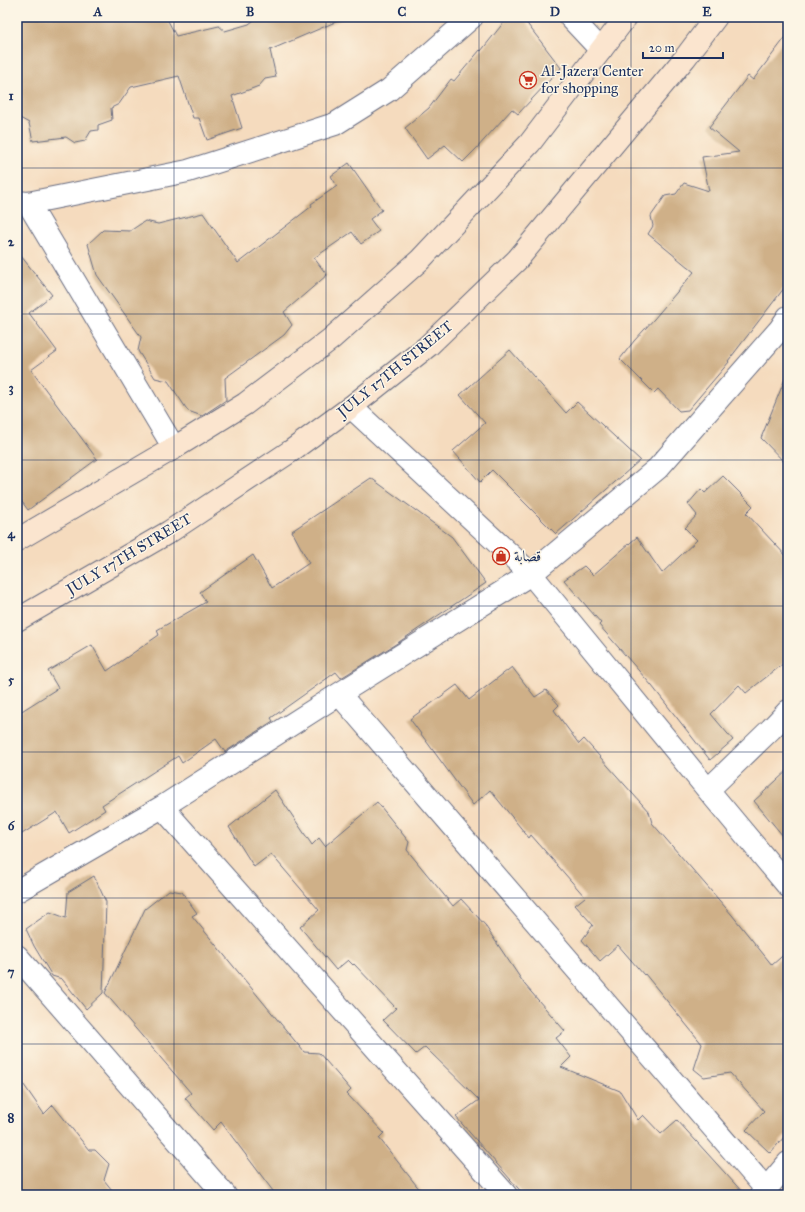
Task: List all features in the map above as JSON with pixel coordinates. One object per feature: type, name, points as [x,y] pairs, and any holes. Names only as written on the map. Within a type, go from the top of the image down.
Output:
[{"type":"main road","points":[[17,540],[174,448],[245,404],[331,339],[420,260],[530,143],[626,17]]},
{"type":"main road","name":"JULY 17TH STREET","points":[[17,620],[169,532],[291,451],[351,407],[428,346],[517,260],[685,58],[716,17]]},
{"type":"street","points":[[174,448],[23,202],[188,171],[335,124],[389,90],[472,17]]},
{"type":"street","points":[[570,17],[601,50]]},
{"type":"street","points":[[17,891],[162,807],[531,574],[658,468],[788,318]]},
{"type":"street","points":[[351,407],[531,574],[788,886]]},
{"type":"street","points":[[339,694],[763,1192],[788,1163]]},
{"type":"street","points":[[708,790],[788,711]]},
{"type":"street","points":[[162,807],[506,1195]]},
{"type":"street","points":[[17,956],[225,1195]]},
{"type":"building","points":[[17,17],[166,17],[176,36],[219,26],[225,31],[249,24],[258,17],[347,17],[270,50],[276,77],[265,79],[259,86],[232,96],[242,128],[207,140],[199,118],[193,118],[179,76],[131,87],[119,104],[111,108],[112,120],[98,125],[98,130],[91,131],[85,141],[75,143],[66,137],[33,141],[29,123],[20,118],[17,96]]},
{"type":"building","points":[[508,17],[522,17],[561,68],[518,114],[512,109],[463,162],[445,145],[427,159],[405,128],[429,108],[451,79],[454,81],[480,50],[481,51]]},
{"type":"building","points":[[788,34],[788,283],[728,361],[729,362],[688,410],[679,411],[658,389],[654,393],[620,359],[694,272],[648,234],[653,226],[651,216],[665,196],[676,194],[684,183],[709,191],[702,157],[739,152],[709,127],[748,76],[753,80]]},
{"type":"building","points":[[349,163],[382,210],[370,219],[379,231],[361,244],[352,232],[314,258],[327,275],[284,312],[292,325],[284,335],[225,378],[226,400],[202,416],[188,411],[168,381],[155,378],[138,351],[141,337],[97,275],[88,244],[103,230],[130,231],[145,221],[158,224],[203,213],[238,263],[312,206],[311,204],[337,186],[331,176]]},
{"type":"building","points":[[17,251],[52,295],[29,313],[57,351],[31,370],[97,459],[28,510],[17,495]]},
{"type":"building","points":[[510,350],[566,413],[577,402],[640,460],[556,534],[492,470],[480,482],[453,451],[485,423],[460,395]]},
{"type":"building","points":[[788,374],[788,466],[761,438]]},
{"type":"building","points":[[723,476],[753,506],[746,513],[788,558],[788,660],[746,693],[739,685],[711,714],[733,740],[710,760],[652,686],[599,625],[601,623],[564,580],[584,566],[593,575],[637,537],[662,573],[697,540],[685,528],[697,515],[688,504],[701,489],[705,493]]},
{"type":"building","points":[[371,478],[452,537],[486,583],[399,642],[341,678],[336,672],[271,718],[273,721],[225,752],[216,739],[182,763],[178,756],[102,805],[105,810],[69,833],[57,812],[17,837],[17,714],[58,688],[48,671],[92,645],[107,671],[159,635],[157,630],[206,602],[200,592],[253,555],[272,588],[309,563],[292,531]]},
{"type":"building","points":[[512,667],[535,697],[546,690],[559,705],[554,710],[579,744],[584,739],[649,812],[652,823],[732,915],[772,965],[788,951],[788,1137],[786,1135],[770,1153],[746,1130],[764,1111],[730,1073],[704,1077],[694,1069],[702,1044],[645,974],[644,975],[618,945],[600,961],[582,940],[593,925],[575,905],[585,897],[531,835],[529,838],[490,790],[473,805],[410,719],[457,685],[469,700]]},
{"type":"building","points":[[788,770],[788,842],[754,801]]},
{"type":"building","points":[[275,790],[312,845],[319,838],[325,846],[377,802],[409,842],[407,850],[453,906],[461,899],[486,926],[525,985],[565,1031],[556,1038],[571,1057],[561,1067],[620,1091],[638,1120],[643,1115],[661,1134],[677,1120],[745,1195],[524,1195],[456,1117],[479,1100],[425,1047],[416,1054],[383,1020],[396,1008],[354,964],[353,965],[348,960],[336,970],[300,927],[319,910],[271,854],[254,867],[229,827]]},
{"type":"building","points":[[94,876],[106,902],[103,993],[86,1009],[62,979],[52,976],[34,946],[26,929],[50,912],[66,918],[68,892]]},
{"type":"building","points":[[169,890],[182,892],[197,913],[192,916],[304,1052],[319,1053],[351,1090],[347,1094],[384,1133],[379,1138],[424,1195],[276,1195],[221,1122],[213,1130],[185,1098],[191,1093],[105,993],[145,909]]},
{"type":"building","points":[[17,1075],[44,1114],[53,1105],[89,1150],[95,1150],[109,1164],[104,1180],[116,1195],[17,1195]]},
{"type":"place","name":"Al-Jazera Center for shopping","points":[[528,80]]},
{"type":"place","name":"قصابة","points":[[501,556]]}]
